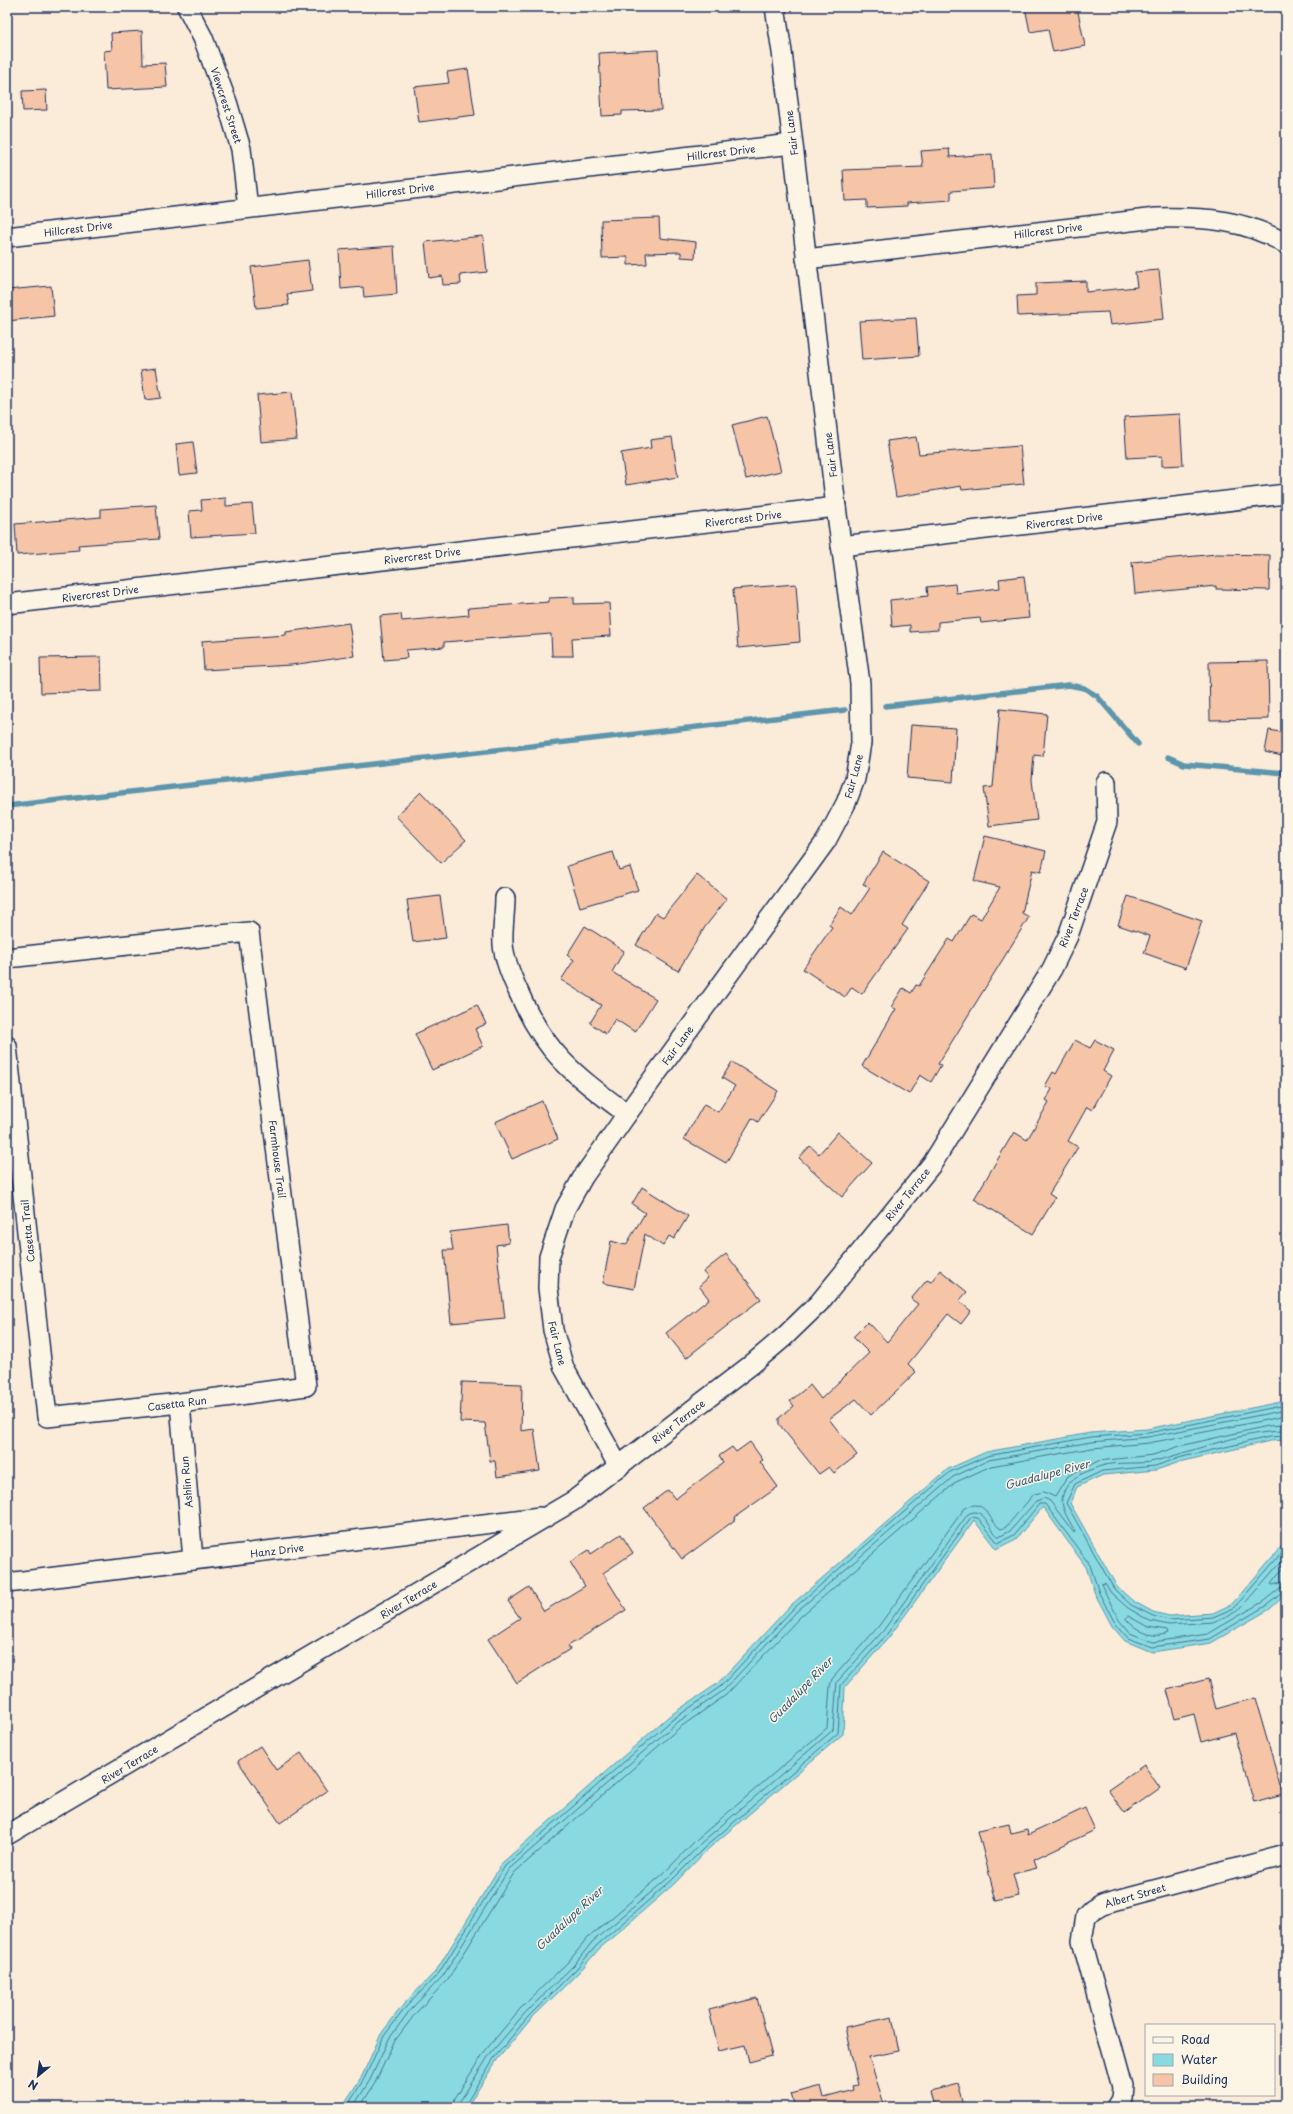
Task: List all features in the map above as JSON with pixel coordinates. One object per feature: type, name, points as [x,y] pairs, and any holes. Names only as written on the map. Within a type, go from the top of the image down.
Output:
[{"type":"street","name":"Viewcrest Street","points":[[187,7],[203,38],[227,102],[241,149],[248,208]]},
{"type":"street","name":"Fair Lane","points":[[619,1467],[564,1368],[553,1330],[548,1288],[549,1257],[565,1209],[583,1177],[627,1114],[826,841],[846,803],[855,779],[862,743],[860,683],[836,507],[775,7]]},
{"type":"street","name":"Hillcrest Drive","points":[[7,237],[792,144]]},
{"type":"street","name":"Hillcrest Drive","points":[[806,259],[1156,218],[1196,217],[1241,224],[1274,237],[1286,244]]},
{"type":"street","name":"Rivercrest Drive","points":[[841,546],[1286,494]]},
{"type":"street","name":"Rivercrest Drive","points":[[7,604],[836,507]]},
{"type":"street","name":"River Terrace","points":[[7,1835],[573,1501],[751,1365],[784,1337],[819,1303],[932,1164],[1052,970],[1068,936],[1107,822],[1106,782]]},
{"type":"street","points":[[505,898],[503,944],[511,976],[538,1033],[552,1052],[576,1076],[627,1114]]},
{"type":"street","name":"Farmhouse Trail","points":[[7,958],[249,932],[306,1386]]},
{"type":"street","name":"Casetta Trail","points":[[7,1046],[48,1416]]},
{"type":"street","name":"Casetta Run","points":[[48,1416],[180,1403],[306,1386]]},
{"type":"street","name":"Ashlin Run","points":[[180,1403],[193,1560]]},
{"type":"street","name":"Hanz Drive","points":[[7,1583],[546,1517]]},
{"type":"street","name":"Albert Street","points":[[1116,2107],[1121,2099],[1122,2087],[1082,1941],[1086,1916],[1102,1904],[1286,1855]]},
{"type":"water","name":"Guadalupe River","points":[[1286,1401],[1286,1440],[1270,1441],[1183,1461],[1156,1470],[1103,1475],[1077,1487],[1070,1503],[1117,1587],[1133,1601],[1153,1612],[1169,1616],[1213,1613],[1232,1604],[1286,1541],[1286,1594],[1270,1609],[1211,1643],[1152,1652],[1125,1641],[1112,1626],[1095,1594],[1086,1567],[1043,1507],[1016,1539],[996,1549],[974,1520],[890,1636],[845,1687],[843,1734],[707,1850],[674,1884],[599,1949],[580,1971],[531,2019],[497,2060],[467,2107],[342,2107],[362,2076],[381,2034],[403,2005],[436,1971],[502,1863],[669,1716],[717,1684],[790,1606],[948,1469],[986,1452],[1090,1433],[1147,1429]]},
{"type":"building","points":[[1025,7],[1077,7],[1085,46],[1053,52],[1048,29],[1030,32]]},
{"type":"building","points":[[142,31],[143,64],[165,63],[167,87],[106,90],[104,51],[112,50],[111,33]]},
{"type":"building","points":[[658,50],[661,110],[622,111],[622,115],[602,116],[599,53]]},
{"type":"building","points":[[468,69],[475,115],[419,122],[414,87],[449,83],[447,72]]},
{"type":"building","points":[[46,90],[47,110],[23,111],[22,91]]},
{"type":"building","points":[[949,149],[950,157],[992,154],[994,188],[951,191],[951,200],[907,203],[907,206],[867,208],[867,200],[845,201],[843,170],[923,167],[921,151]]},
{"type":"building","points":[[659,218],[660,238],[696,242],[695,258],[681,257],[681,252],[646,253],[647,264],[628,265],[628,257],[602,258],[601,220]]},
{"type":"building","points":[[483,236],[487,272],[460,275],[461,284],[443,285],[442,276],[429,278],[425,242]]},
{"type":"building","points":[[394,246],[397,294],[364,297],[363,287],[341,289],[339,250]]},
{"type":"building","points":[[308,260],[312,291],[287,294],[289,305],[256,308],[251,267]]},
{"type":"building","points":[[1159,270],[1164,319],[1110,325],[1108,312],[1018,316],[1017,296],[1036,295],[1036,283],[1086,281],[1086,292],[1137,287],[1135,272]]},
{"type":"building","points":[[51,286],[54,316],[7,321],[7,290]]},
{"type":"building","points":[[916,318],[919,356],[862,360],[859,321]]},
{"type":"building","points":[[156,368],[161,398],[145,400],[141,370]]},
{"type":"building","points":[[292,392],[297,439],[261,442],[257,395]]},
{"type":"building","points":[[1180,414],[1183,465],[1162,466],[1162,456],[1127,458],[1124,417]]},
{"type":"building","points":[[767,416],[781,471],[746,479],[732,425]]},
{"type":"building","points":[[672,437],[678,477],[626,485],[621,453],[651,448],[650,440]]},
{"type":"building","points":[[916,437],[919,454],[1020,446],[1024,484],[962,490],[961,486],[896,497],[887,441]]},
{"type":"building","points":[[193,442],[197,473],[179,475],[176,444]]},
{"type":"building","points":[[226,498],[226,506],[252,504],[255,533],[191,537],[189,511],[202,510],[201,500]]},
{"type":"building","points":[[156,505],[159,539],[78,545],[79,550],[17,555],[15,524],[101,517],[101,509]]},
{"type":"building","points":[[1217,554],[1270,555],[1269,590],[1216,589],[1216,586],[1135,594],[1132,562]]},
{"type":"building","points":[[1024,576],[1029,618],[981,623],[980,618],[938,622],[938,630],[910,632],[910,625],[892,627],[890,600],[928,596],[927,587],[955,584],[956,593],[1000,588],[999,579]]},
{"type":"building","points":[[796,584],[800,642],[738,648],[733,589]]},
{"type":"building","points":[[574,597],[574,604],[609,603],[611,636],[572,638],[573,656],[552,656],[551,634],[444,642],[444,647],[406,650],[407,658],[384,660],[380,616],[401,614],[402,621],[469,615],[468,608],[549,602],[549,598]]},
{"type":"building","points":[[349,623],[354,656],[291,665],[204,670],[202,641],[286,635],[286,632]]},
{"type":"building","points":[[101,657],[102,691],[41,693],[40,658]]},
{"type":"building","points":[[1268,661],[1269,719],[1210,720],[1209,662]]},
{"type":"building","points":[[1000,709],[1047,714],[1043,756],[1034,755],[1032,780],[1037,820],[989,826],[984,788],[993,787]]},
{"type":"building","points":[[911,725],[956,728],[953,782],[907,778]]},
{"type":"building","points":[[1269,730],[1286,733],[1286,757],[1265,752]]},
{"type":"building","points":[[421,792],[466,840],[441,863],[396,816]]},
{"type":"building","points":[[985,836],[1046,851],[1041,872],[1032,870],[1022,913],[1029,917],[938,1064],[941,1065],[931,1082],[920,1075],[909,1094],[862,1066],[896,1009],[891,1007],[903,988],[911,993],[916,985],[919,986],[949,939],[954,942],[971,914],[981,919],[1000,887],[974,881]]},
{"type":"building","points":[[613,852],[619,870],[630,867],[638,890],[580,907],[567,866]]},
{"type":"building","points":[[883,852],[929,881],[902,925],[908,929],[862,994],[852,987],[845,997],[803,969],[832,927],[829,925],[841,907],[852,915],[870,888],[863,884]]},
{"type":"building","points":[[697,875],[727,899],[705,927],[678,971],[636,945],[656,913],[663,917]]},
{"type":"building","points":[[440,896],[446,938],[413,942],[407,900]]},
{"type":"building","points":[[1128,896],[1202,921],[1186,968],[1144,953],[1150,936],[1118,925]]},
{"type":"building","points":[[585,926],[624,951],[612,972],[656,999],[635,1032],[615,1019],[606,1034],[590,1023],[601,1005],[561,980],[574,960],[567,955]]},
{"type":"building","points":[[477,1005],[486,1024],[475,1029],[483,1046],[432,1070],[415,1034]]},
{"type":"building","points":[[1075,1040],[1090,1048],[1095,1040],[1114,1050],[1103,1071],[1111,1076],[1092,1110],[1087,1107],[1068,1141],[1078,1147],[1049,1194],[1055,1198],[1033,1234],[974,1199],[1014,1132],[1027,1140],[1049,1102],[1046,1100],[1052,1089],[1045,1086],[1053,1072],[1056,1074]]},
{"type":"building","points":[[732,1062],[778,1091],[758,1122],[752,1118],[726,1163],[684,1139],[704,1104],[718,1112],[735,1086],[722,1078]]},
{"type":"building","points":[[542,1101],[558,1139],[512,1159],[495,1122]]},
{"type":"building","points":[[838,1132],[872,1163],[842,1197],[799,1158],[810,1146],[819,1154]]},
{"type":"building","points":[[642,1187],[688,1216],[674,1239],[669,1236],[663,1246],[645,1234],[634,1289],[603,1283],[611,1241],[626,1245],[645,1213],[632,1204]]},
{"type":"building","points":[[507,1225],[509,1243],[496,1245],[505,1318],[451,1323],[444,1250],[453,1250],[450,1232]]},
{"type":"building","points":[[726,1254],[761,1299],[686,1358],[666,1333],[709,1299],[699,1286],[708,1278],[703,1272]]},
{"type":"building","points":[[940,1270],[967,1292],[959,1301],[971,1311],[961,1324],[948,1314],[908,1364],[916,1372],[871,1415],[856,1399],[829,1419],[857,1455],[834,1473],[829,1467],[819,1474],[779,1424],[779,1418],[794,1406],[790,1401],[810,1385],[821,1399],[869,1353],[853,1337],[868,1322],[887,1342],[918,1304],[911,1299],[927,1280],[931,1282]]},
{"type":"building","points":[[462,1382],[522,1384],[521,1431],[534,1429],[540,1471],[497,1477],[495,1461],[490,1461],[485,1423],[460,1422]]},
{"type":"building","points":[[750,1442],[763,1460],[760,1462],[778,1487],[735,1517],[736,1519],[682,1559],[644,1508],[668,1490],[675,1499],[723,1463],[719,1456],[732,1447],[736,1452]]},
{"type":"building","points":[[621,1534],[633,1553],[603,1573],[626,1610],[568,1646],[570,1649],[517,1683],[488,1639],[520,1618],[508,1601],[529,1587],[544,1611],[585,1586],[570,1562],[589,1550],[591,1554]]},
{"type":"building","points":[[1208,1679],[1216,1709],[1255,1698],[1283,1795],[1254,1803],[1234,1733],[1201,1742],[1194,1714],[1175,1719],[1167,1690]]},
{"type":"building","points":[[260,1746],[276,1770],[301,1753],[327,1791],[280,1823],[238,1761]]},
{"type":"building","points":[[1144,1765],[1160,1788],[1125,1813],[1108,1790]]},
{"type":"building","points":[[1085,1808],[1095,1830],[1034,1859],[1037,1868],[1013,1874],[1019,1896],[996,1901],[978,1831],[1009,1824],[1011,1833],[1027,1829],[1028,1835]]},
{"type":"building","points":[[757,1998],[772,2056],[749,2062],[745,2045],[719,2051],[709,2010]]},
{"type":"building","points":[[892,2017],[899,2051],[869,2057],[885,2107],[795,2107],[791,2094],[821,2086],[824,2098],[854,2090],[853,2086],[858,2085],[845,2027]]},
{"type":"building","points":[[958,2084],[964,2105],[954,2107],[934,2107],[930,2091]]},
{"type":"waterway","points":[[885,706],[1069,685],[1084,688],[1097,696],[1138,744]]},
{"type":"waterway","points":[[7,806],[845,710]]},
{"type":"waterway","points":[[1168,757],[1184,764],[1286,773]]}]
